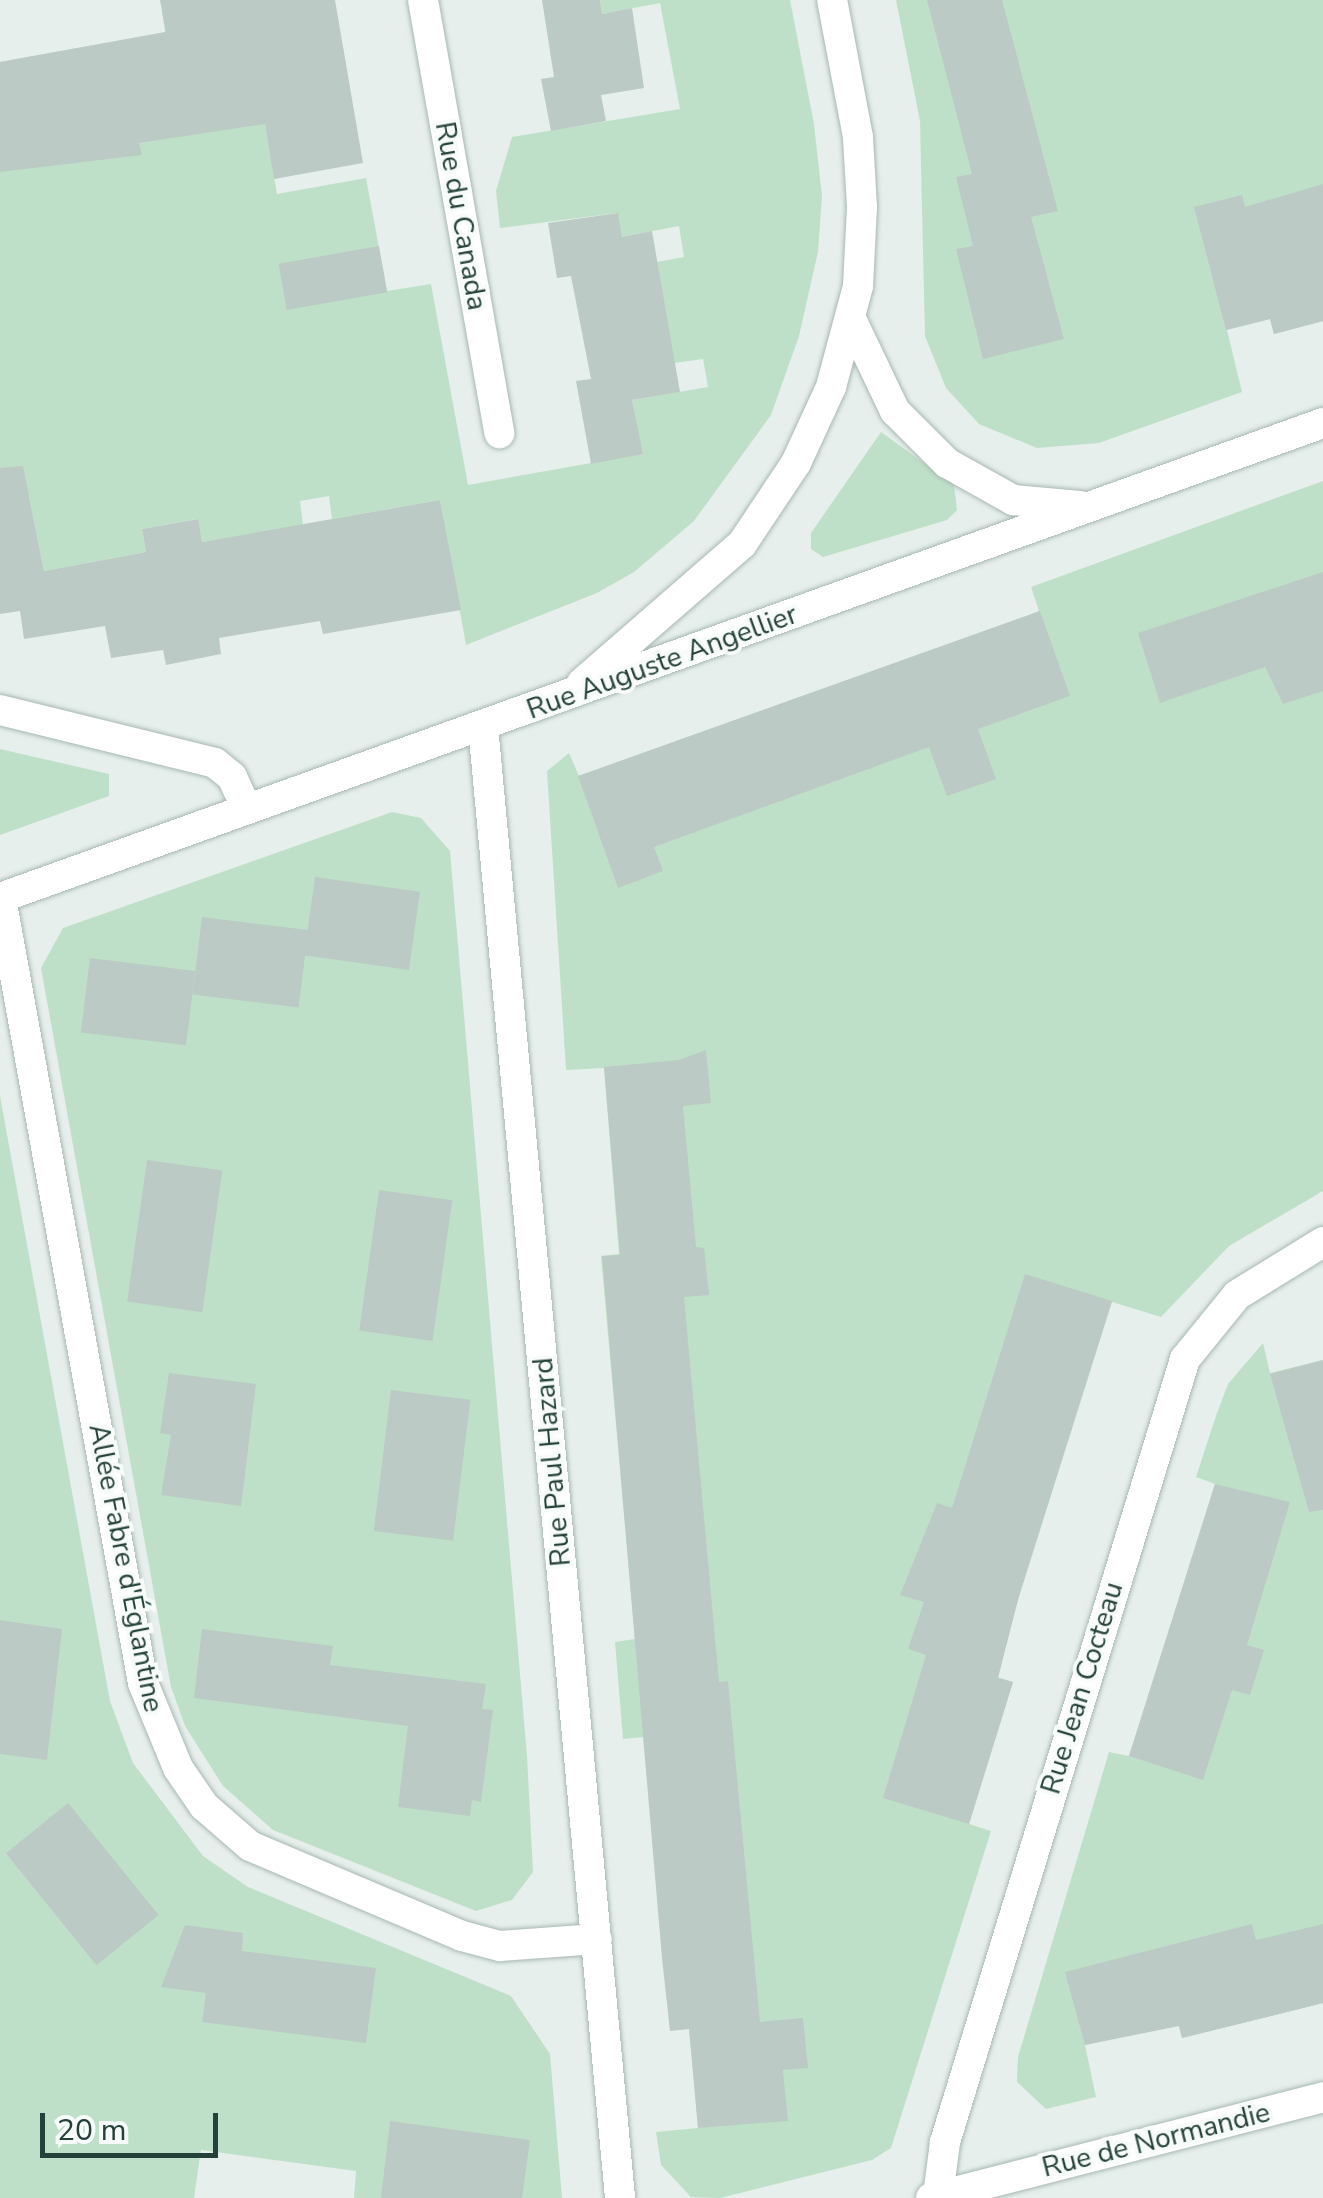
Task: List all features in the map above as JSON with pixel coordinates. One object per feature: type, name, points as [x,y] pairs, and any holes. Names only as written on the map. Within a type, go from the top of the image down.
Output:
[{"type":"street","name":"Rue du Canada","points":[[423,0],[498,432]]},
{"type":"street","points":[[565,697],[742,544],[796,464],[852,321],[862,241],[860,172],[832,0]]},
{"type":"street","points":[[852,321],[895,411],[947,463],[1013,500],[1100,505]]},
{"type":"street","name":"Rue Auguste Angellier","points":[[0,898],[1323,423]]},
{"type":"street","points":[[0,710],[215,763],[232,777],[248,809]]},
{"type":"street","name":"Rue Paul Hazard","points":[[482,726],[620,2198]]},
{"type":"street","name":"Allée Fabre d'Églantine","points":[[0,898],[143,1683],[178,1768],[204,1806],[250,1846],[444,1928],[500,1946],[596,1939]]},
{"type":"street","name":"Rue Jean Cocteau","points":[[934,2197],[944,2142],[1185,1359],[1236,1294],[1323,1242]]},
{"type":"street","name":"Rue de Normandie","points":[[934,2197],[1323,2097]]},
{"type":"green space","points":[[600,0],[790,0],[814,124],[822,196],[818,252],[799,336],[771,415],[694,521],[634,572],[597,593],[466,645],[440,500],[332,519],[329,496],[300,501],[303,525],[202,542],[197,519],[142,529],[146,552],[44,571],[29,496],[0,500],[0,62],[165,32],[162,11],[259,88],[277,194],[366,178],[387,291],[431,284],[468,485],[642,454],[632,400],[708,387],[703,359],[674,363],[657,262],[684,257],[679,226],[622,237],[617,213],[500,228],[496,191],[512,137],[680,109],[660,3],[602,14]]},
{"type":"green space","points":[[896,0],[1323,0],[1323,321],[1274,334],[1270,319],[1227,330],[1242,392],[1099,443],[1037,448],[979,424],[946,388],[925,336],[920,121]]},
{"type":"green space","points":[[881,432],[954,485],[957,510],[947,520],[823,557],[811,549],[811,533]]},
{"type":"green space","points":[[1323,481],[1323,1191],[1229,1246],[1161,1317],[1112,1302],[994,1676],[1013,1682],[969,1824],[991,1831],[891,2148],[872,2160],[720,2198],[691,2197],[661,2165],[656,2132],[698,2128],[694,2078],[689,2029],[670,2030],[644,1737],[623,1739],[615,1642],[635,1639],[601,1256],[619,1254],[604,1068],[566,1070],[547,771],[569,753],[579,776],[1027,616],[1039,611],[1031,587]]},
{"type":"green space","points":[[0,749],[109,774],[109,796],[0,835]]},
{"type":"green space","points":[[392,812],[421,818],[450,851],[527,1756],[533,1872],[512,1900],[476,1911],[273,1830],[223,1786],[185,1726],[171,1687],[41,968],[63,928]]},
{"type":"green space","points":[[0,1096],[110,1701],[133,1763],[203,1856],[248,1887],[511,1996],[550,2054],[562,2198],[354,2198],[356,2171],[201,2150],[194,2198],[0,2198]]},
{"type":"green space","points":[[1263,1343],[1270,1373],[1323,1360],[1323,2003],[1182,2038],[1178,2023],[1085,2045],[1096,2097],[1046,2109],[1017,2082],[1018,2057],[1109,1752],[1129,1756],[1215,1484],[1196,1477],[1216,1416],[1228,1384]]},
{"type":"building","points":[[160,0],[335,0],[363,163],[274,179],[265,124],[139,143],[142,155],[0,172],[0,62],[166,32]]},
{"type":"building","points":[[542,0],[600,0],[602,14],[632,8],[644,88],[601,95],[606,121],[551,131],[541,79],[554,77]]},
{"type":"building","points":[[927,0],[1002,0],[1058,211],[1031,217],[1064,339],[983,359],[956,249],[973,246],[956,177],[972,174]]},
{"type":"building","points":[[1323,184],[1323,321],[1274,334],[1270,319],[1226,330],[1194,207],[1242,195],[1245,207]]},
{"type":"building","points":[[618,213],[622,237],[652,231],[680,392],[632,400],[643,454],[591,464],[576,381],[591,379],[571,276],[557,278],[548,223]]},
{"type":"building","points":[[379,246],[387,292],[287,310],[279,264]]},
{"type":"building","points":[[23,466],[44,571],[146,552],[142,529],[198,519],[202,542],[440,500],[461,610],[323,634],[320,621],[219,638],[221,654],[166,665],[163,650],[111,658],[105,626],[24,639],[20,611],[0,614],[0,468]]},
{"type":"building","points":[[1323,572],[1323,691],[1283,704],[1265,667],[1160,703],[1138,633]]},
{"type":"building","points":[[1040,611],[1070,696],[978,729],[996,779],[947,796],[929,747],[654,847],[663,871],[618,888],[578,776]]},
{"type":"building","points":[[315,877],[420,892],[409,970],[304,955]]},
{"type":"building","points":[[202,917],[308,930],[299,1007],[192,994]]},
{"type":"building","points":[[90,958],[195,971],[186,1045],[81,1032]]},
{"type":"building","points":[[706,1050],[711,1103],[683,1106],[696,1247],[704,1248],[709,1295],[684,1297],[719,1682],[728,1681],[760,2022],[803,2018],[808,2068],[783,2070],[788,2121],[698,2128],[689,2029],[670,2031],[602,1256],[620,1255],[604,1067],[679,1060]]},
{"type":"building","points":[[147,1160],[222,1171],[202,1312],[127,1302]]},
{"type":"building","points":[[379,1190],[452,1200],[433,1341],[359,1331]]},
{"type":"building","points":[[1025,1274],[1112,1301],[1019,1596],[998,1678],[1013,1682],[969,1824],[883,1798],[926,1655],[908,1649],[924,1602],[900,1595],[937,1503],[952,1508]]},
{"type":"building","points":[[1323,1360],[1323,1510],[1309,1512],[1270,1374]]},
{"type":"building","points":[[169,1373],[256,1384],[241,1506],[161,1495],[171,1435],[160,1433]]},
{"type":"building","points":[[391,1390],[470,1400],[453,1541],[374,1531]]},
{"type":"building","points":[[1215,1484],[1290,1502],[1247,1645],[1264,1650],[1250,1695],[1232,1690],[1203,1780],[1129,1756]]},
{"type":"building","points":[[0,1620],[62,1629],[47,1760],[0,1754]]},
{"type":"building","points":[[202,1629],[333,1646],[330,1665],[486,1684],[482,1709],[493,1710],[481,1802],[472,1800],[470,1816],[398,1807],[408,1726],[194,1698]]},
{"type":"building","points":[[68,1803],[159,1915],[96,1965],[6,1853]]},
{"type":"building","points":[[1252,1924],[1256,1940],[1323,1924],[1323,2003],[1182,2038],[1179,2026],[1085,2045],[1065,1972]]},
{"type":"building","points":[[185,1925],[243,1933],[242,1951],[376,1968],[366,2043],[202,2022],[206,1993],[161,1987]]},
{"type":"building","points":[[390,2121],[530,2140],[522,2198],[381,2198]]}]
